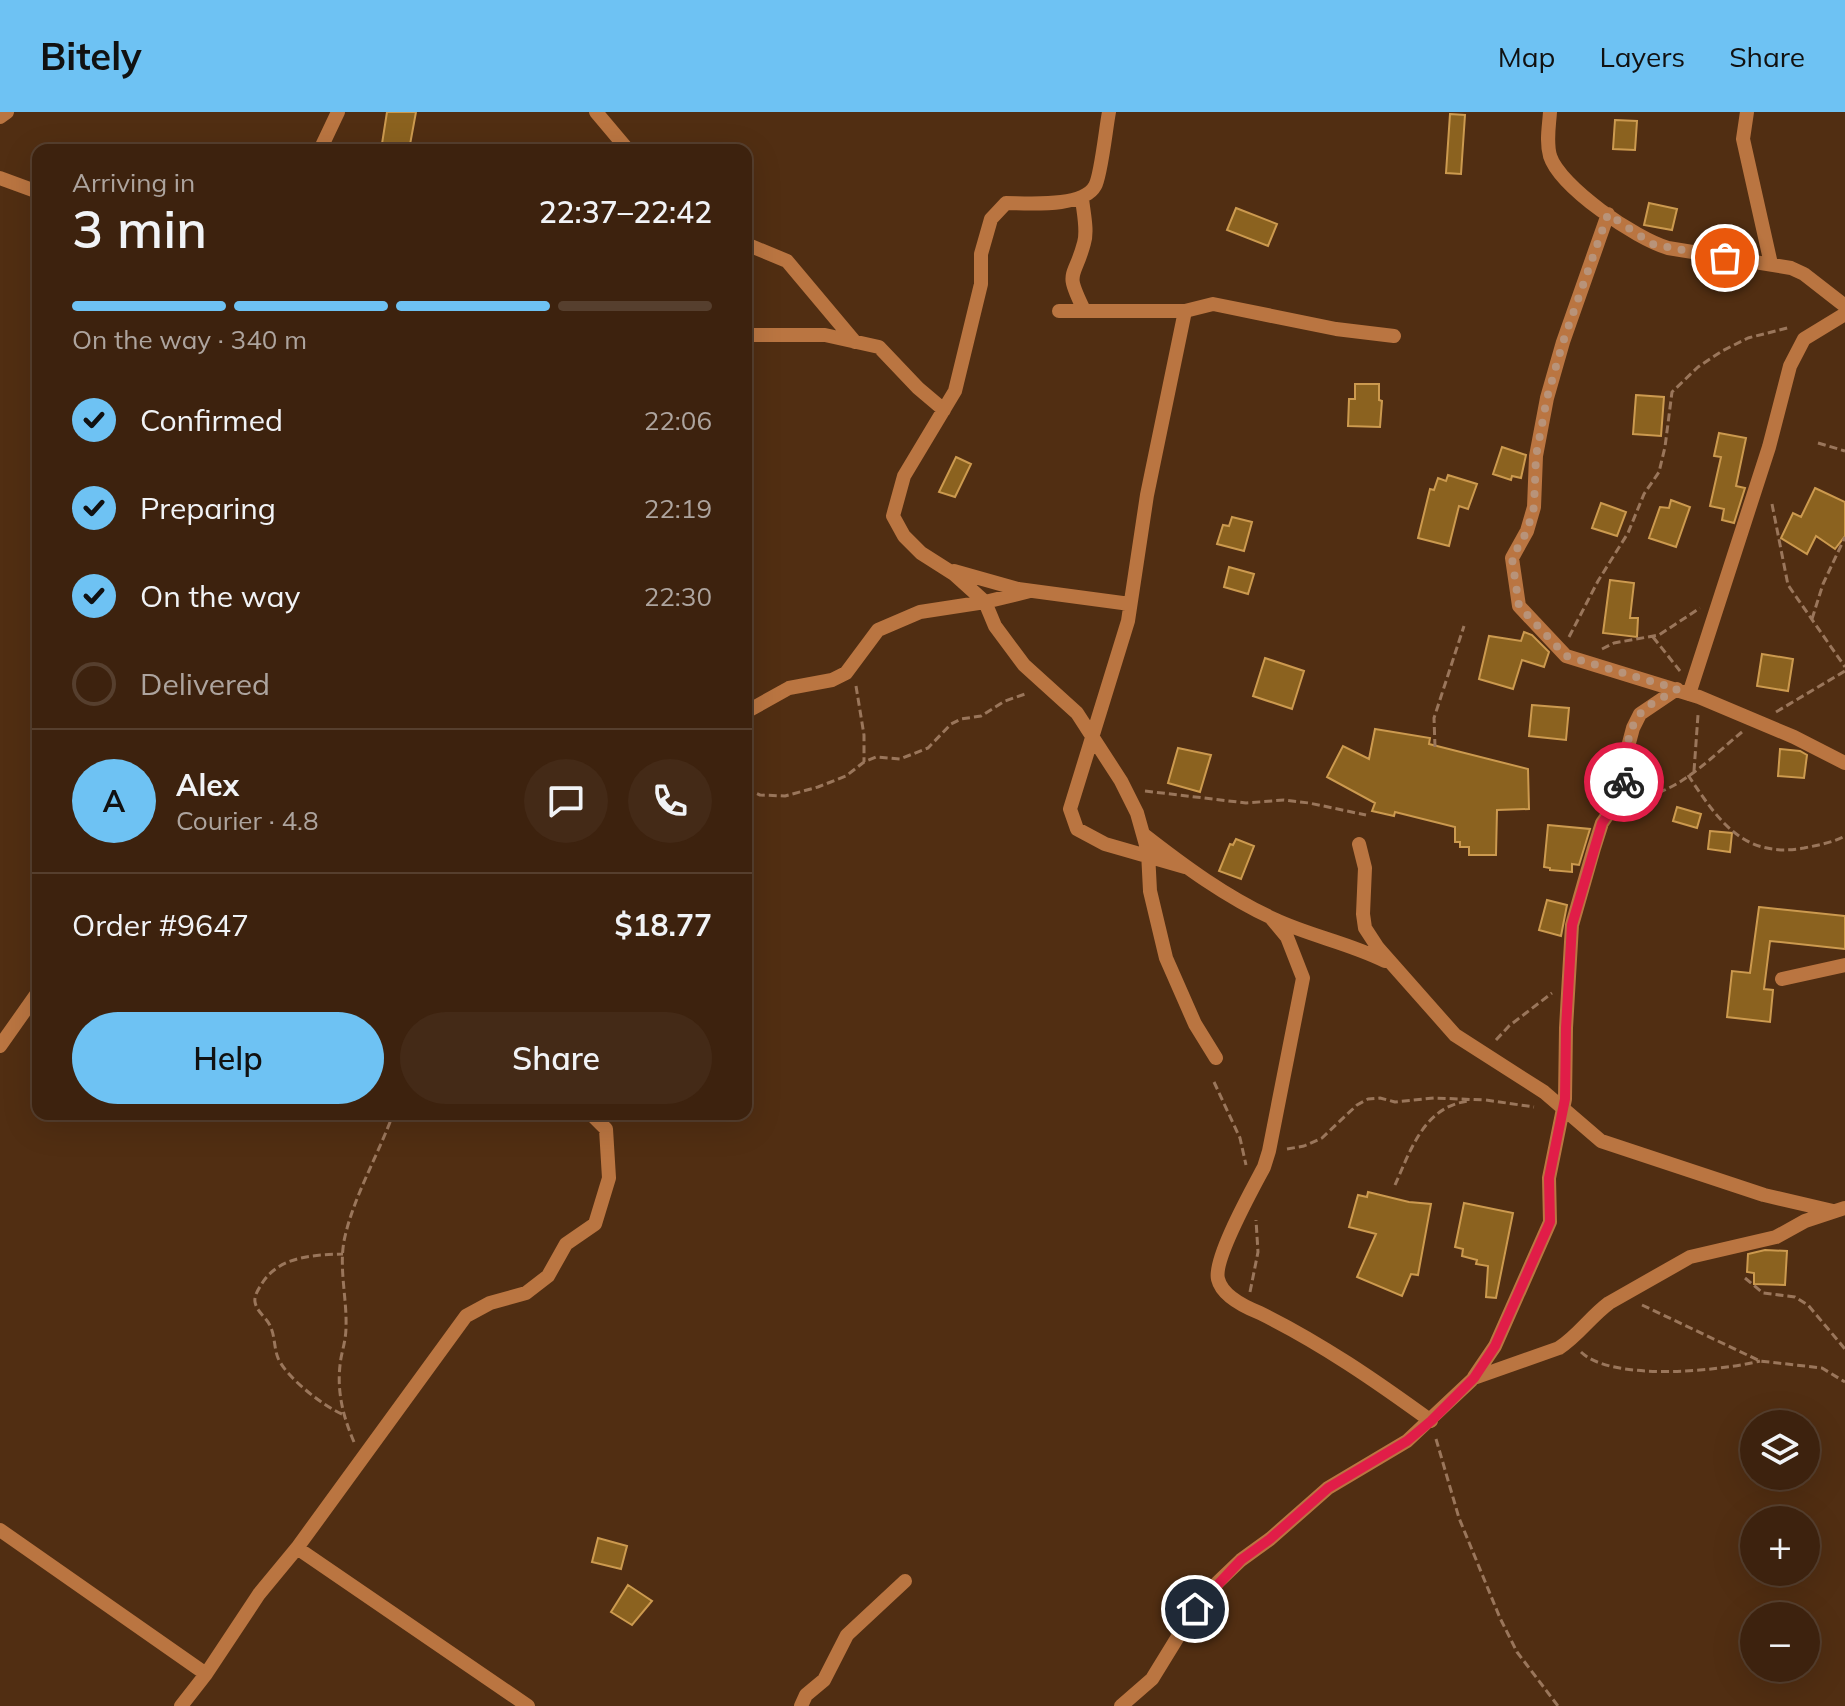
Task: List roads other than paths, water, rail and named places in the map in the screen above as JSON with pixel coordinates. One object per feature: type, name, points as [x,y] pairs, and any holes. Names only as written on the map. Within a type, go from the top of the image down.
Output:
[{"type":"street","points":[[0,117],[7,112]]},
{"type":"street","points":[[323,144],[338,112]]},
{"type":"street","points":[[596,112],[623,144]]},
{"type":"street","points":[[1109,112],[1095,187],[1082,198],[1050,204],[1006,203],[991,219],[981,254],[981,284],[955,391],[904,476],[893,516],[904,536],[921,553],[946,569],[985,602],[995,626],[1024,665],[1077,713],[1125,788],[1143,834],[1148,855],[1150,891],[1166,958],[1195,1024],[1216,1058]]},
{"type":"street","points":[[1550,112],[1547,143],[1551,159],[1563,179],[1652,244],[1700,255],[1771,264],[1804,274],[1845,306]]},
{"type":"street","points":[[1747,112],[1743,139],[1771,264]]},
{"type":"street","points":[[0,178],[32,190]]},
{"type":"street","points":[[1082,198],[1085,241],[1071,273],[1073,287],[1084,310]]},
{"type":"street","points":[[1608,214],[1563,342],[1547,398],[1536,456],[1534,507],[1527,531],[1512,558],[1519,606],[1566,656],[1688,689],[1845,763]]},
{"type":"street","points":[[752,246],[787,261],[855,342]]},
{"type":"street","points":[[1059,311],[1185,311],[1213,304],[1336,329],[1394,336]]},
{"type":"street","points":[[1185,311],[1147,495],[1128,621],[1070,809],[1077,829],[1105,844],[1185,867]]},
{"type":"street","points":[[1121,1706],[1152,1679],[1195,1609],[1241,1560],[1328,1488],[1407,1441],[1431,1421],[1474,1378],[1495,1346],[1550,1222],[1549,1178],[1563,1111],[1572,925],[1602,823],[1620,797],[1629,743],[1640,714],[1688,689],[1769,447],[1790,366],[1804,339],[1845,314]]},
{"type":"street","points":[[752,335],[825,335],[879,347],[944,410]]},
{"type":"street","points":[[946,569],[1030,591],[1130,604]]},
{"type":"street","points":[[752,709],[789,688],[832,680],[846,673],[878,630],[920,612],[1030,591]]},
{"type":"street","points":[[1143,834],[1185,867],[1272,919],[1357,947],[1393,965]]},
{"type":"street","points":[[1359,844],[1365,868],[1365,928],[1455,1035],[1601,1141],[1764,1195],[1839,1209]]},
{"type":"street","points":[[1272,919],[1287,937],[1303,978],[1269,1151],[1219,1263],[1218,1281],[1230,1296],[1363,1372],[1431,1421]]},
{"type":"street","points":[[1782,979],[1845,965]]},
{"type":"street","points":[[0,1046],[32,1001]]},
{"type":"street","points":[[181,1706],[259,1594],[297,1548],[466,1316],[490,1303],[526,1293],[548,1276],[566,1244],[595,1224],[609,1178],[606,1129],[597,1120]]},
{"type":"street","points":[[1474,1378],[1559,1348],[1570,1341],[1597,1312],[1690,1257],[1776,1237],[1805,1221],[1839,1209]]},
{"type":"street","points":[[0,1530],[206,1674]]},
{"type":"street","points":[[297,1548],[528,1706]]},
{"type":"street","points":[[801,1706],[806,1695],[824,1680],[847,1635],[905,1581]]}]
